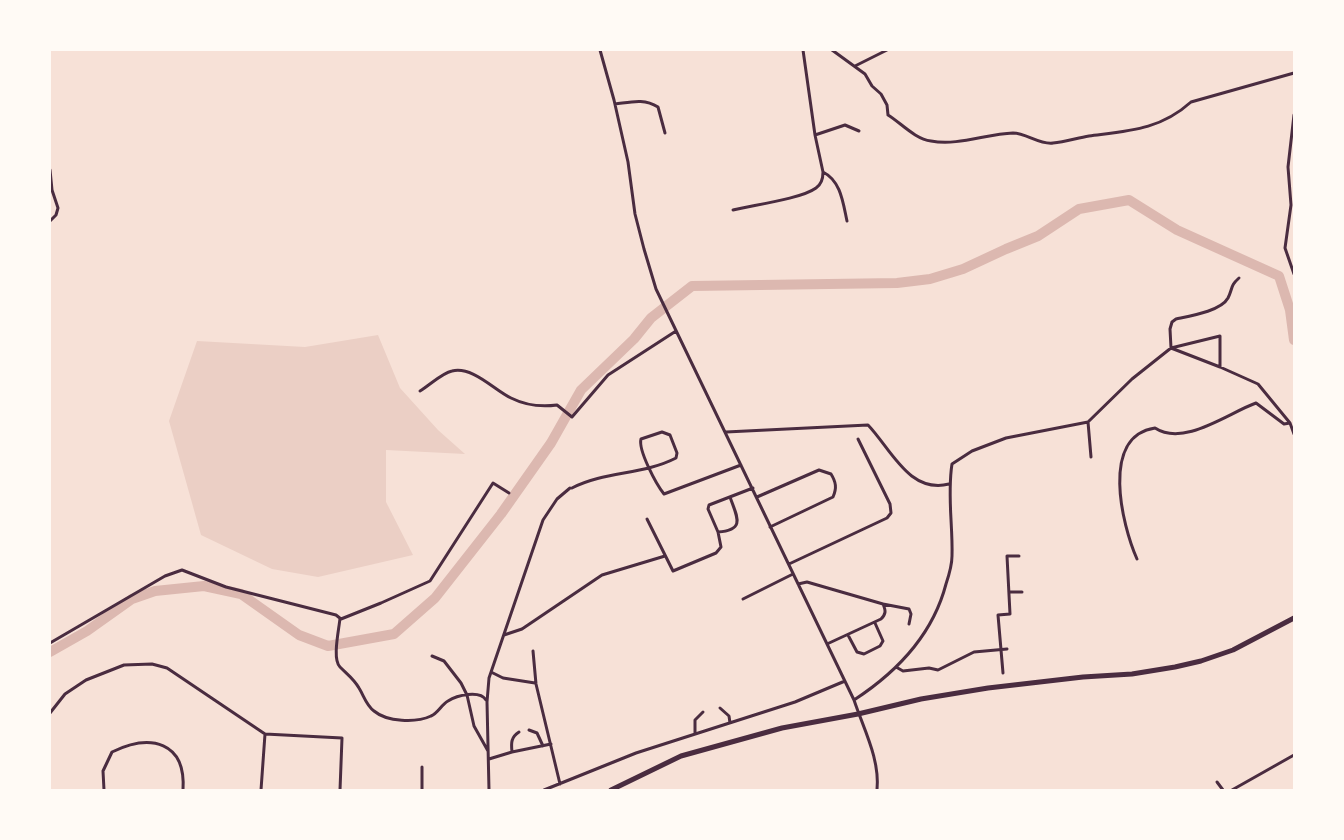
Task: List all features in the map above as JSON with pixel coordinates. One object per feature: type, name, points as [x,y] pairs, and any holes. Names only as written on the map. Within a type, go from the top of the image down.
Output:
[{"type":"main road","points":[[610,790],[681,756],[782,728],[976,690],[1083,677],[1132,674],[1184,665],[1233,650],[1294,618]]},
{"type":"street","points":[[600,50],[628,162],[635,214],[656,289],[854,700],[875,759],[878,777],[877,790]]},
{"type":"street","points":[[733,210],[797,195],[816,189],[821,184],[823,172],[815,135],[803,50]]},
{"type":"street","points":[[832,50],[865,74],[872,86],[881,94],[887,105],[888,114],[918,136],[930,141],[958,141],[1012,133],[1052,144],[1091,136],[1117,134],[1149,127],[1180,112],[1191,102],[1294,73]]},
{"type":"street","points":[[855,66],[887,50]]},
{"type":"street","points":[[615,104],[642,100],[650,102],[658,107],[665,133]]},
{"type":"street","points":[[1294,115],[1288,167],[1291,205],[1285,248],[1294,274]]},
{"type":"street","points":[[815,135],[845,125],[859,131]]},
{"type":"street","points":[[50,170],[52,190],[58,208],[56,215],[50,221]]},
{"type":"street","points":[[823,172],[829,175],[840,190],[847,221]]},
{"type":"street","points":[[1171,348],[1172,322],[1210,311],[1221,305],[1227,300],[1232,284],[1239,278]]},
{"type":"street","points":[[420,391],[449,371],[457,370],[467,372],[511,398],[542,406],[557,405],[572,417],[608,375],[676,331]]},
{"type":"street","points":[[854,700],[872,689],[917,645],[943,596],[952,560],[949,484],[952,464],[972,450],[1006,438],[1088,422],[1132,379],[1171,348],[1220,336],[1220,367]]},
{"type":"street","points":[[1171,348],[1258,384],[1290,423],[1294,434]]},
{"type":"street","points":[[1137,559],[1126,532],[1119,469],[1128,444],[1134,437],[1148,429],[1155,428],[1172,434],[1196,430],[1256,403],[1284,424],[1290,423]]},
{"type":"street","points":[[1088,422],[1091,457]]},
{"type":"street","points":[[726,432],[868,425],[914,478],[925,484],[939,486],[949,484]]},
{"type":"street","points":[[489,790],[487,702],[491,672],[543,520],[557,498],[587,480],[650,468],[676,458],[677,453],[670,435],[662,432],[642,439],[640,444],[650,468],[658,487],[664,494],[741,465]]},
{"type":"street","points":[[789,564],[887,518],[891,513],[890,504],[858,439]]},
{"type":"street","points":[[757,497],[819,470],[831,474],[835,479],[836,490],[833,497],[770,527]]},
{"type":"street","points":[[50,643],[165,576],[182,570],[225,587],[336,615],[341,619],[430,581],[493,483],[509,494]]},
{"type":"street","points":[[647,519],[673,571],[716,553],[721,547],[708,509],[709,505],[753,488]]},
{"type":"street","points":[[717,532],[733,530],[737,525],[738,519],[730,497]]},
{"type":"street","points":[[504,635],[522,629],[602,575],[664,556]]},
{"type":"street","points":[[1003,673],[998,615],[1010,614],[1007,556],[1019,556]]},
{"type":"street","points":[[743,599],[793,574]]},
{"type":"street","points":[[798,584],[807,582],[883,604],[909,609],[911,614],[909,624]]},
{"type":"street","points":[[1009,592],[1022,592]]},
{"type":"street","points":[[827,644],[875,623],[885,615],[883,604]]},
{"type":"street","points":[[340,618],[336,657],[339,666],[353,679],[368,705],[381,716],[414,722],[429,718],[448,701],[467,695],[479,694],[484,696],[487,702]]},
{"type":"street","points":[[848,635],[857,652],[864,654],[880,646],[883,641],[875,623]]},
{"type":"street","points":[[896,667],[903,671],[929,668],[938,670],[974,652],[1007,649]]},
{"type":"street","points":[[533,651],[536,684],[560,784]]},
{"type":"street","points":[[432,656],[444,662],[467,695],[474,726],[488,753]]},
{"type":"street","points":[[50,713],[65,694],[86,680],[124,666],[152,664],[167,668],[265,735],[342,738],[340,790]]},
{"type":"street","points":[[491,672],[503,678],[536,684]]},
{"type":"street","points":[[544,790],[636,753],[795,702],[845,681]]},
{"type":"street","points":[[720,708],[729,716],[730,723]]},
{"type":"street","points":[[695,734],[695,720],[703,712]]},
{"type":"street","points":[[529,730],[537,733],[543,746]]},
{"type":"street","points":[[512,752],[512,739],[519,732]]},
{"type":"street","points":[[261,790],[265,735]]},
{"type":"street","points":[[104,790],[103,771],[112,752],[133,744],[152,742],[166,746],[180,762],[183,790]]},
{"type":"street","points":[[489,759],[550,744]]},
{"type":"street","points":[[1232,790],[1294,755]]},
{"type":"street","points":[[422,767],[422,790]]},
{"type":"street","points":[[1217,782],[1222,790]]},
{"type":"shaded area","points":[[378,335],[400,388],[438,430],[465,454],[386,450],[386,502],[413,555],[318,577],[272,569],[201,535],[169,421],[197,341],[305,347]]},
{"type":"waterway","points":[[50,652],[87,631],[132,599],[155,591],[204,586],[241,594],[299,635],[328,646],[394,634],[435,598],[501,514],[551,443],[581,390],[634,339],[651,318],[692,286],[897,283],[930,279],[963,269],[1038,236],[1079,209],[1129,200],[1177,230],[1279,276],[1290,310],[1294,340]]}]
